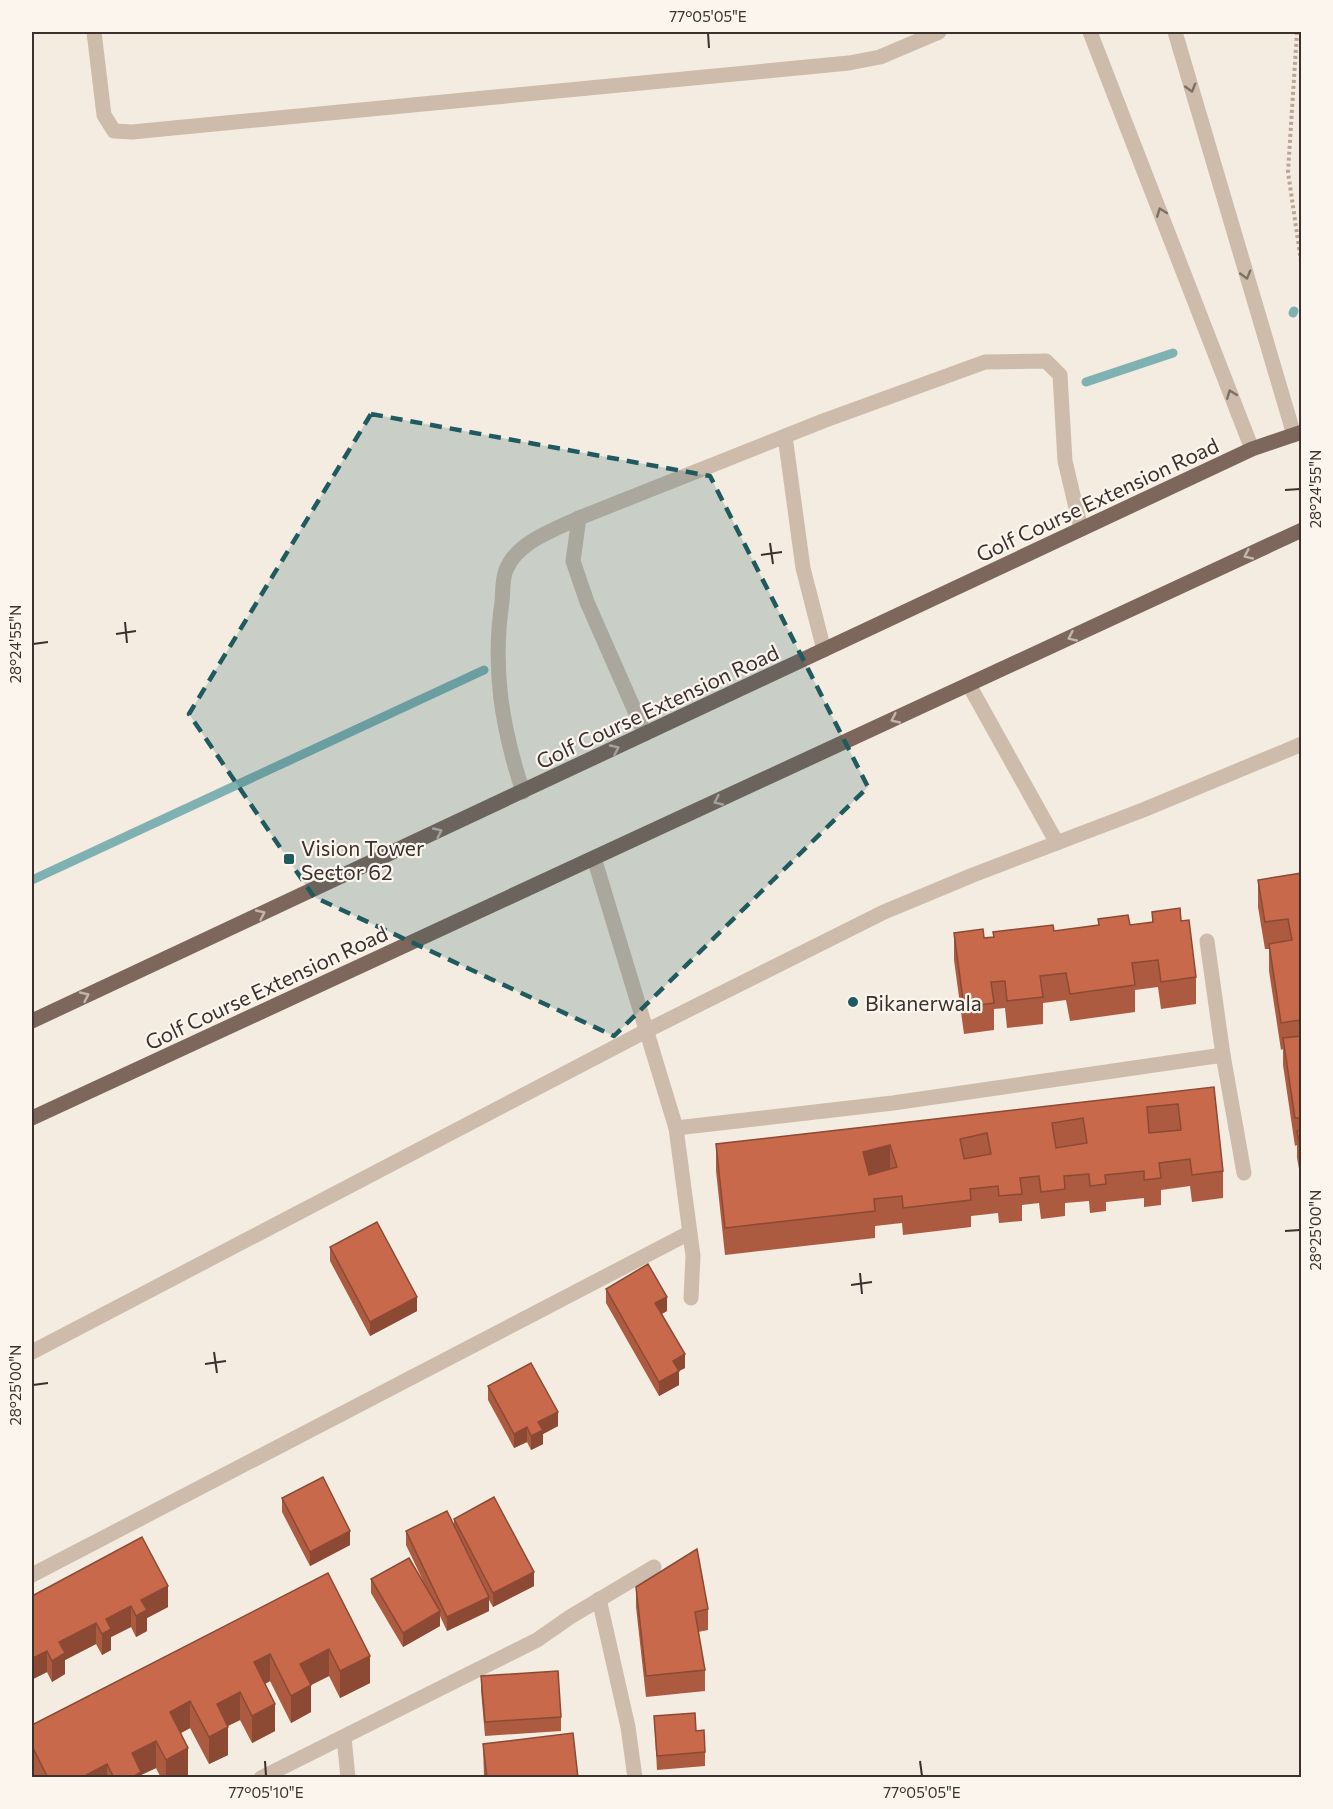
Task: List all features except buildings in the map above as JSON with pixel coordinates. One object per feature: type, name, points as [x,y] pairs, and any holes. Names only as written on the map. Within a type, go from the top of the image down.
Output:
[{"type":"main road","name":"Golf Course Extension Road","points":[[32,1021],[1252,449],[1298,434]]},
{"type":"main road","name":"Golf Course Extension Road","points":[[32,1118],[1302,530]]},
{"type":"street","points":[[93,32],[104,115],[114,130],[132,132],[849,63],[880,57],[939,32]]},
{"type":"street","points":[[1090,32],[1252,449]]},
{"type":"street","points":[[1175,32],[1298,434]]},
{"type":"street","points":[[523,792],[509,750],[499,699],[499,624],[506,570],[529,542],[579,518],[785,435],[985,362],[1046,361],[1060,375],[1065,461],[1081,529]]},
{"type":"street","points":[[785,435],[803,568],[824,650]]},
{"type":"street","points":[[579,518],[573,561],[588,602],[645,734]]},
{"type":"street","points":[[969,685],[1057,843]]},
{"type":"street","points":[[32,1352],[646,1031],[884,912],[1299,748]]},
{"type":"street","points":[[594,858],[676,1128],[693,1256],[691,1298]]},
{"type":"street","points":[[1207,941],[1223,1055],[1244,1173]]},
{"type":"street","points":[[676,1128],[893,1103],[1223,1055]]},
{"type":"street","points":[[32,1575],[689,1233]]},
{"type":"street","points":[[261,1778],[537,1640],[598,1599],[654,1567]]},
{"type":"street","points":[[598,1599],[628,1727],[635,1778]]},
{"type":"street","points":[[344,1737],[348,1778]]},
{"type":"path","points":[[1297,32],[1288,172],[1302,268]]},
{"type":"highlighted area","points":[[371,414],[710,476],[868,787],[614,1036],[314,897],[189,714]]},
{"type":"waterway","points":[[1086,382],[1173,353]]},
{"type":"waterway","points":[[32,880],[484,670]]},
{"type":"place","name":"Vision Tower Sector 62","points":[[289,859]]},
{"type":"place","name":"Bikanerwala","points":[[853,1002]]}]
